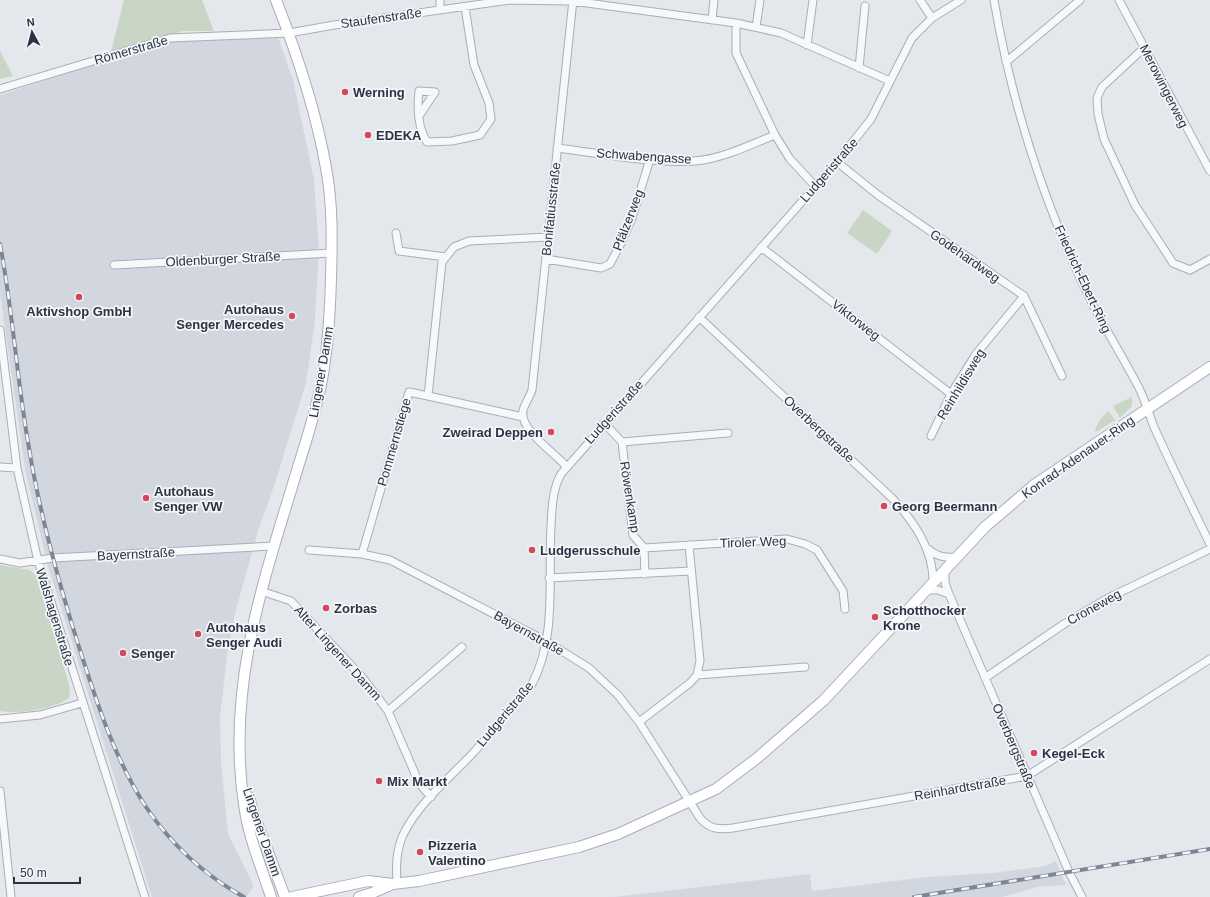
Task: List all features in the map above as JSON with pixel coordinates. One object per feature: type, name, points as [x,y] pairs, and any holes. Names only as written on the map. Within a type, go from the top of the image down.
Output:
[{"type":"main road","name":"Lingener Damm","points":[[271,897],[251,838],[244,805],[241,766],[240,710],[245,660],[261,591],[273,546],[313,418],[321,383],[330,324],[332,253],[331,206],[327,170],[317,124],[289,33],[276,0]]},
{"type":"main road","name":"Konrad-Adenauer-Ring","points":[[358,897],[395,884],[579,847],[618,834],[716,789],[756,759],[824,700],[985,527],[1034,485],[1210,367]]},
{"type":"main road","name":"Lingener Damm","points":[[241,766],[252,812],[285,897]]},
{"type":"main road","name":"Konrad-Adenauer-Ring","points":[[292,897],[368,881],[395,884]]},
{"type":"street","points":[[440,0],[440,10]]},
{"type":"street","name":"Staufenstraße","points":[[289,33],[334,25],[510,0],[572,0],[756,27],[781,34],[890,81]]},
{"type":"street","name":"Bonifatiusstraße","points":[[523,417],[524,409],[532,390],[572,0]]},
{"type":"street","points":[[712,20],[714,0]]},
{"type":"street","points":[[756,27],[760,0]]},
{"type":"street","points":[[807,45],[813,0]]},
{"type":"street","points":[[920,0],[932,18]]},
{"type":"street","name":"Ludgeristraße","points":[[395,884],[396,866],[403,836],[431,797],[474,752],[532,684],[542,660],[546,642],[553,497],[556,482],[566,466],[837,162],[871,119],[912,38],[932,18],[961,0]]},
{"type":"street","name":"Friedrich-Ebert-Ring","points":[[994,0],[1006,62],[1032,157],[1065,244],[1094,306],[1139,389],[1210,544]]},
{"type":"street","points":[[1006,62],[1080,0]]},
{"type":"street","name":"Merowingerweg","points":[[1119,0],[1145,47],[1186,130],[1210,171]]},
{"type":"street","points":[[859,68],[865,6]]},
{"type":"street","points":[[419,116],[421,132],[427,142],[452,141],[480,135],[491,119],[490,103],[474,65],[465,7]]},
{"type":"street","points":[[736,23],[736,53],[775,135],[790,159],[816,186]]},
{"type":"street","name":"Römerstraße","points":[[0,89],[170,38],[289,33]]},
{"type":"street","points":[[1145,47],[1102,87],[1097,98],[1104,139],[1135,205],[1173,263],[1190,270],[1210,259]]},
{"type":"street","name":"Schwabengasse","points":[[557,148],[650,159],[703,160],[728,154],[775,135]]},
{"type":"street","name":"Pfälzerweg","points":[[546,259],[601,268],[610,264],[632,218],[650,159]]},
{"type":"street","name":"Godehardweg","points":[[837,162],[878,195],[1024,296],[1062,376]]},
{"type":"street","points":[[396,233],[399,251],[446,257],[454,247],[469,241],[548,237]]},
{"type":"street","name":"Viktorweg","points":[[761,247],[952,394]]},
{"type":"street","name":"Oldenburger Straße","points":[[114,265],[332,253]]},
{"type":"street","name":"Pommernstiege","points":[[362,554],[409,392],[428,396],[442,262],[446,257]]},
{"type":"street","name":"Reinhildisweg","points":[[931,436],[952,394],[976,354],[1024,296]]},
{"type":"street","name":"Overbergstraße","points":[[699,317],[893,499],[909,517],[928,549],[933,568],[934,581]]},
{"type":"street","name":"Walshagenstraße","points":[[0,330],[2,369],[17,468],[38,561],[145,897]]},
{"type":"street","points":[[428,396],[523,417],[527,427],[566,466]]},
{"type":"street","name":"Röwenkamp","points":[[604,423],[622,442],[633,535],[644,548],[645,574]]},
{"type":"street","name":"Röwenkamp","points":[[622,442],[728,433]]},
{"type":"street","points":[[0,468],[17,468]]},
{"type":"street","name":"Tiroler Weg","points":[[644,548],[787,539],[805,544],[817,550],[843,591],[845,609]]},
{"type":"street","points":[[639,722],[690,683],[698,675],[700,661],[689,545]]},
{"type":"street","name":"Bayernstraße","points":[[0,559],[20,563],[53,558],[273,546]]},
{"type":"street","points":[[928,549],[935,555],[943,558],[957,557]]},
{"type":"street","name":"Croneweg","points":[[985,678],[1064,624],[1108,598],[1210,549]]},
{"type":"street","name":"Bayernstraße","points":[[309,550],[362,554],[390,560],[546,642],[589,668],[618,695],[639,722],[690,802]]},
{"type":"street","name":"Overbergstraße","points":[[945,569],[945,583],[949,594],[1027,776],[1076,887],[1082,897]]},
{"type":"street","points":[[549,578],[692,571]]},
{"type":"street","points":[[925,590],[938,590],[949,594]]},
{"type":"street","name":"Alter Lingener Damm","points":[[261,591],[291,601],[362,677],[388,711],[419,783],[431,797]]},
{"type":"street","points":[[388,711],[462,647]]},
{"type":"street","name":"Reinhardtstraße","points":[[690,802],[700,818],[708,826],[725,829],[1027,776],[1210,660]]},
{"type":"street","points":[[698,675],[805,667]]},
{"type":"street","points":[[0,719],[40,715],[82,703]]},
{"type":"street","points":[[0,791],[11,897]]},
{"type":"shaded area","points":[[278,37],[293,80],[314,180],[319,250],[315,320],[306,383],[276,480],[258,531],[235,613],[227,656],[220,716],[221,763],[228,834],[252,882],[253,887],[246,897],[152,897],[48,566],[26,474],[0,294],[0,95],[171,40]]},
{"type":"shaded area","points":[[1056,861],[1066,885],[1036,887],[1002,897],[615,897],[810,874],[812,891],[928,877],[994,873],[1046,866]]},
{"type":"green space","points":[[124,0],[202,0],[214,31],[183,31],[111,52]]},
{"type":"green space","points":[[0,51],[13,76],[0,79]]},
{"type":"green space","points":[[863,210],[892,231],[877,254],[847,233]]},
{"type":"green space","points":[[1132,397],[1132,406],[1120,418],[1113,406]]},
{"type":"green space","points":[[1108,411],[1115,420],[1096,432],[1095,430],[1099,421]]},
{"type":"green space","points":[[0,565],[30,570],[37,577],[70,688],[69,698],[54,706],[17,712],[0,711]]},
{"type":"railway","points":[[0,244],[21,397],[38,498],[50,547],[71,620],[107,728],[124,769],[146,807],[166,834],[202,869],[244,897]]},
{"type":"railway","points":[[914,897],[1210,849]]},
{"type":"place","name":"Werning","points":[[345,92]]},
{"type":"place","name":"EDEKA","points":[[368,135]]},
{"type":"place","name":"Aktivshop GmbH","points":[[79,297]]},
{"type":"place","name":"Autohaus Senger Mercedes","points":[[292,316]]},
{"type":"place","name":"Zweirad Deppen","points":[[551,432]]},
{"type":"place","name":"Autohaus Senger VW","points":[[146,498]]},
{"type":"place","name":"Georg Beermann","points":[[884,506]]},
{"type":"place","name":"Ludgerusschule","points":[[532,550]]},
{"type":"place","name":"Zorbas","points":[[326,608]]},
{"type":"place","name":"Schotthocker Krone","points":[[875,617]]},
{"type":"place","name":"Autohaus Senger Audi","points":[[198,634]]},
{"type":"place","name":"Senger","points":[[123,653]]},
{"type":"place","name":"Kegel-Eck","points":[[1034,753]]},
{"type":"place","name":"Mix Markt","points":[[379,781]]},
{"type":"place","name":"Pizzeria Valentino","points":[[420,852]]}]
